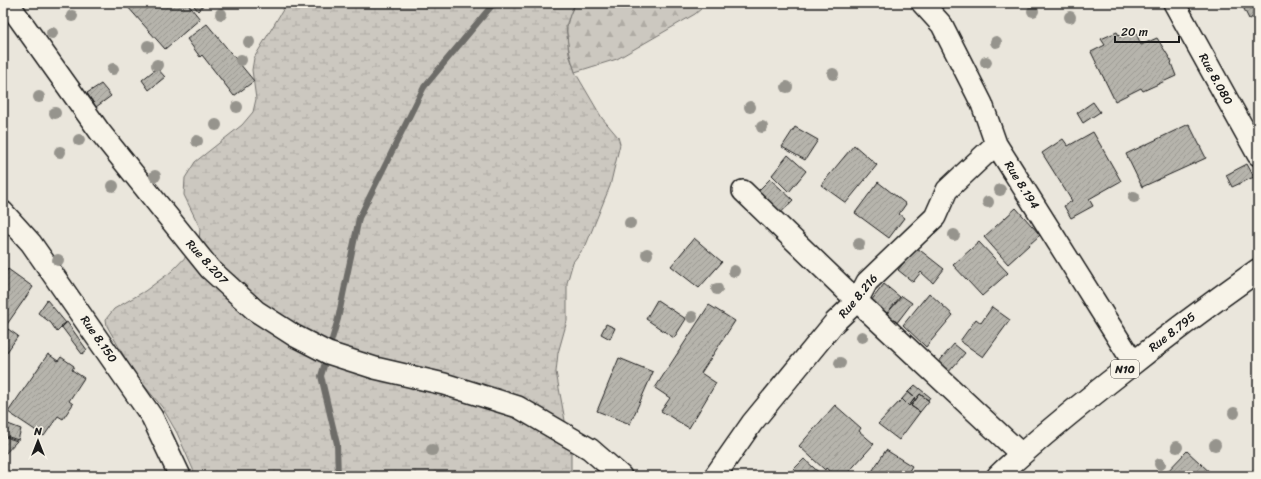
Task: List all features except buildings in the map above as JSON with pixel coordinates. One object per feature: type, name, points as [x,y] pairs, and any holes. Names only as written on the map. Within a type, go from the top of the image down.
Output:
[{"type":"highway","name":"Rue 8.795","points":[[998,476],[1021,454],[1074,409],[1133,362],[1208,304],[1258,270]]},
{"type":"street","name":"Rue 8.207","points":[[8,3],[100,132],[210,269],[256,310],[295,336],[328,352],[375,368],[444,384],[518,407],[590,449],[620,476]]},
{"type":"street","name":"Rue 8.194","points":[[922,3],[942,25],[982,104],[996,144],[1133,362]]},
{"type":"street","name":"Rue 8.080","points":[[1174,3],[1258,154]]},
{"type":"street","name":"Rue 8.216","points":[[715,476],[752,423],[835,322],[857,301],[867,282],[935,217],[947,190],[996,144]]},
{"type":"street","points":[[743,191],[857,301],[1021,454]]},
{"type":"street","name":"Rue 8.150","points":[[3,212],[31,243],[152,417],[180,476]]},
{"type":"green space","points":[[287,3],[577,3],[572,9],[566,26],[569,54],[575,72],[602,118],[618,137],[620,144],[610,186],[586,245],[573,262],[567,283],[567,321],[558,353],[556,372],[571,453],[571,476],[196,476],[177,433],[162,407],[133,372],[107,326],[106,319],[114,309],[145,291],[172,271],[199,243],[200,228],[184,195],[185,178],[195,162],[242,125],[253,112],[256,99],[252,70],[254,58]]},
{"type":"green space","points":[[577,3],[708,3],[695,14],[617,59],[575,72],[568,45],[567,28],[572,11]]},
{"type":"waterway","points":[[338,476],[337,444],[321,376],[338,319],[359,218],[424,87],[494,3]]}]
